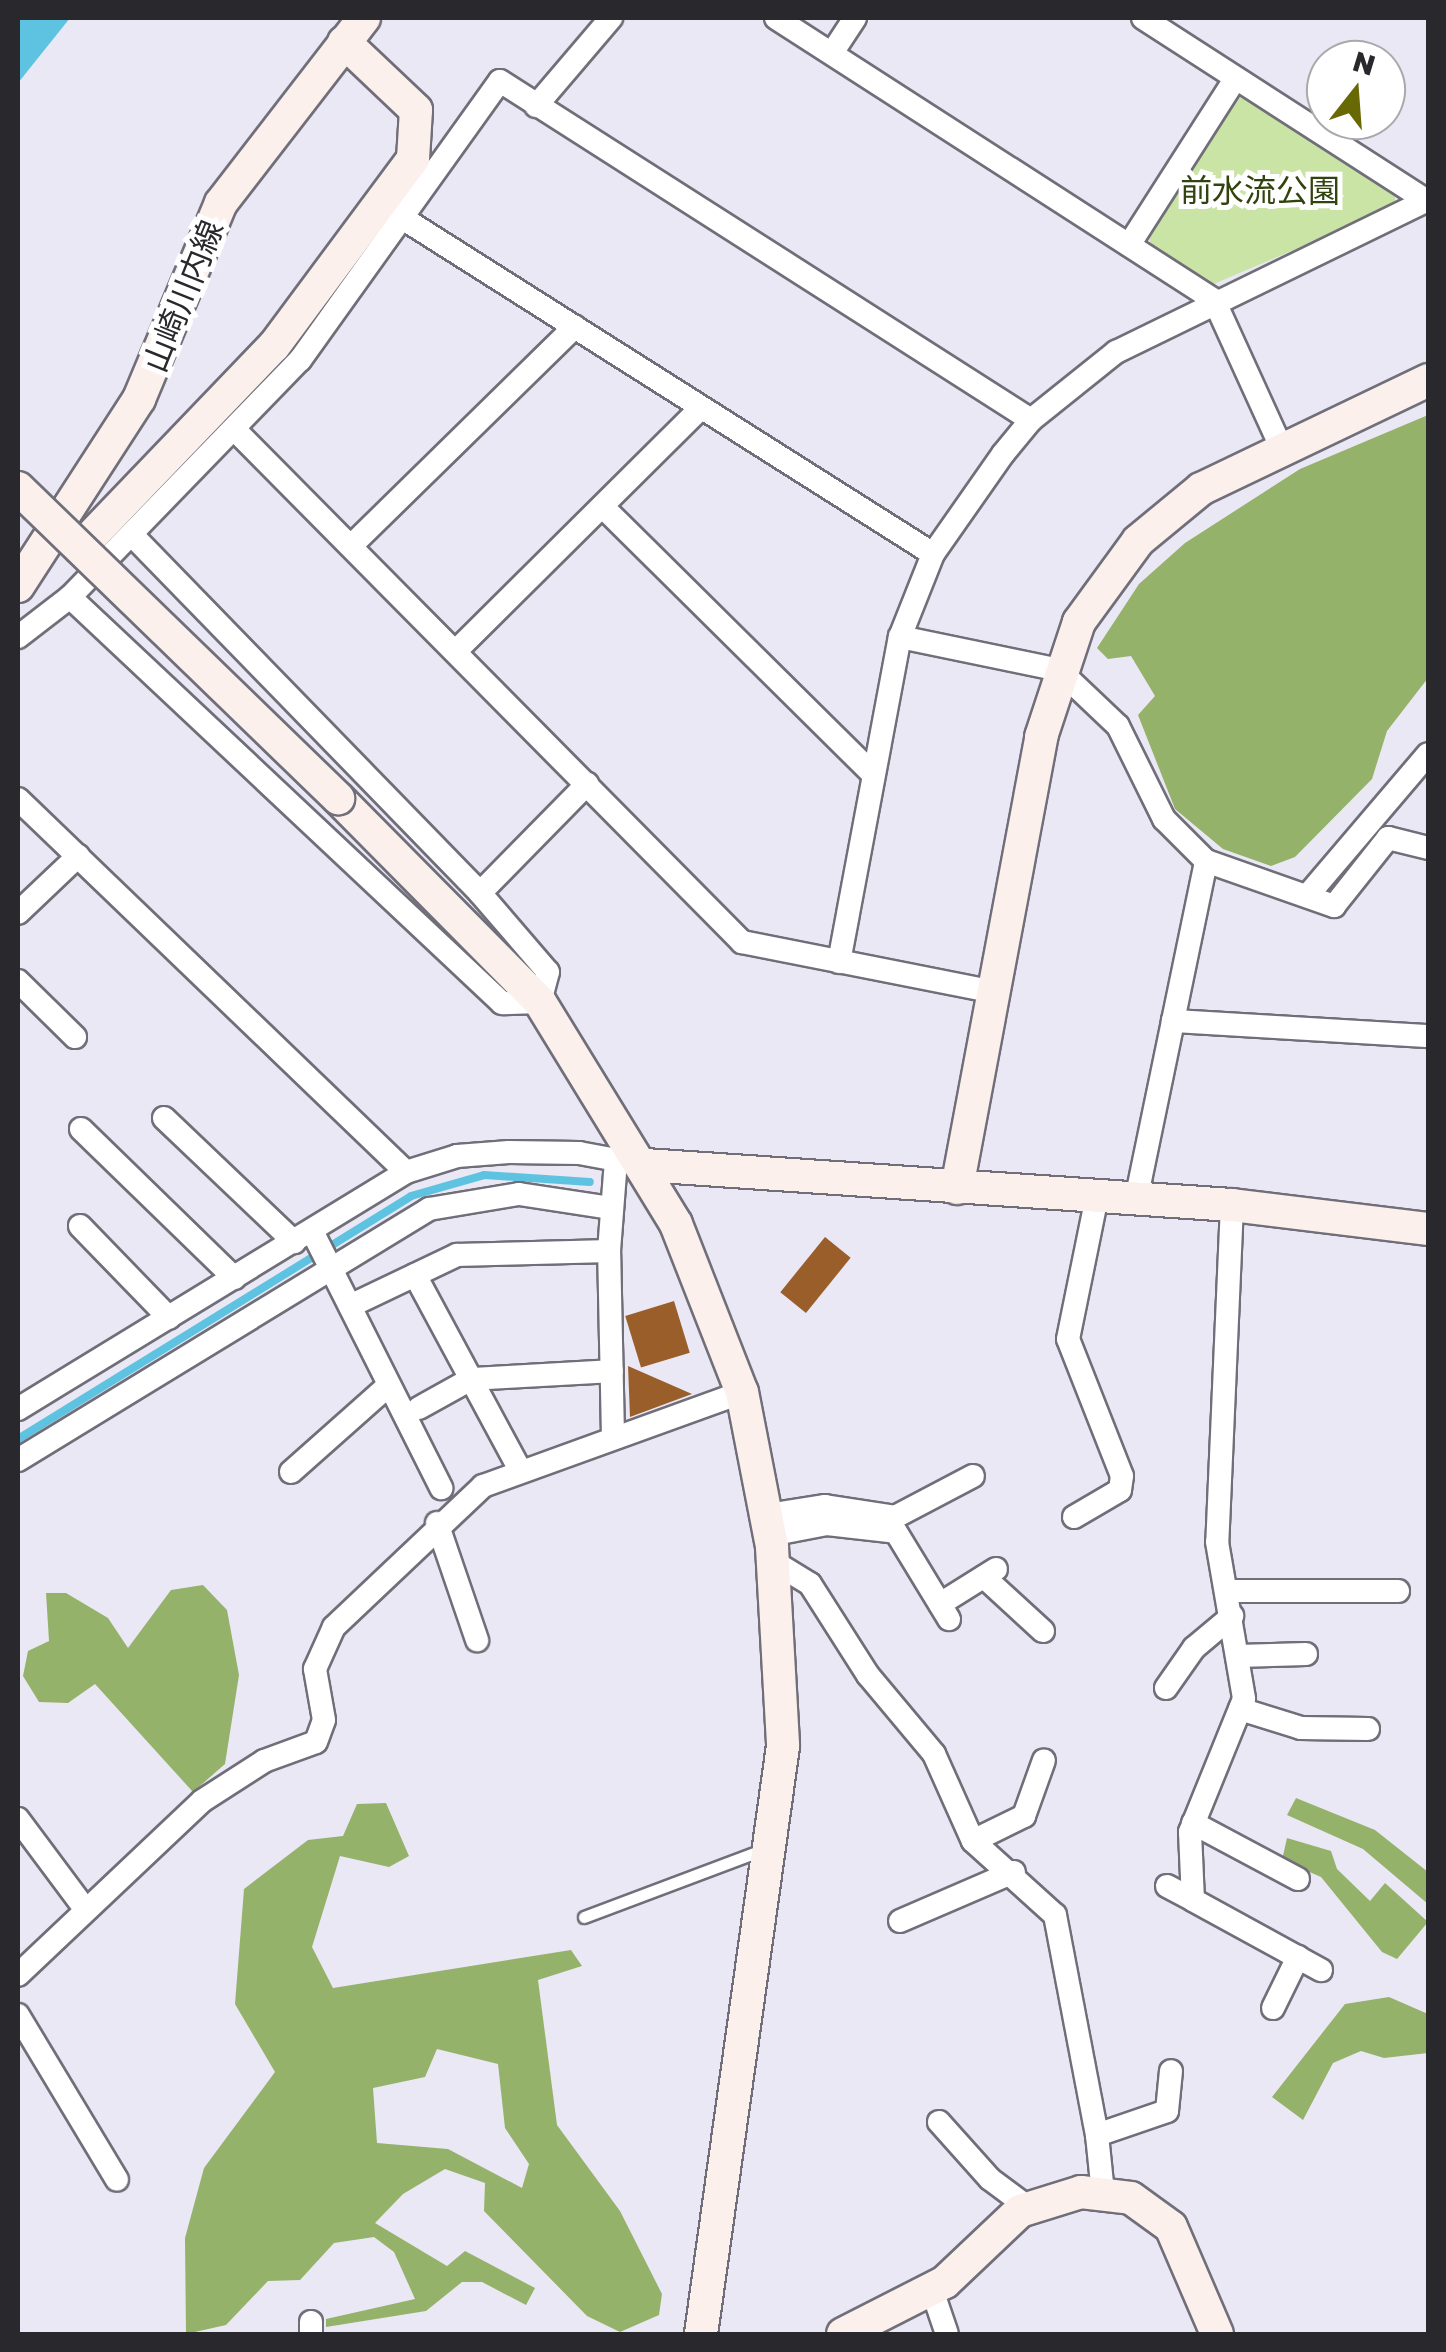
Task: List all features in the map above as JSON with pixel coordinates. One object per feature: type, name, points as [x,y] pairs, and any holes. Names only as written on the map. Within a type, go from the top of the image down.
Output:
[{"type":"street","points":[[536,106],[612,18]]},
{"type":"street","points":[[776,18],[1214,300],[1282,449]]},
{"type":"street","points":[[832,53],[855,18]]},
{"type":"street","points":[[1142,18],[1428,200]]},
{"type":"street","points":[[80,548],[274,346],[402,176],[418,143],[416,110],[354,30]]},
{"type":"street","name":"山崎川内線","points":[[18,586],[140,398],[221,203],[354,30]]},
{"type":"street","points":[[1129,245],[1236,78]]},
{"type":"street","points":[[18,637],[70,597],[237,432],[404,219],[500,81],[1030,420]]},
{"type":"street","points":[[839,962],[870,771],[900,637],[933,554],[1030,420],[1116,352],[1214,300],[1428,200]]},
{"type":"street","points":[[404,219],[933,554]]},
{"type":"street","points":[[352,545],[576,327]]},
{"type":"street","points":[[958,1188],[1059,670],[1106,579],[1138,541],[1201,489],[1428,380]]},
{"type":"street","points":[[458,649],[605,509],[700,409]]},
{"type":"street","points":[[237,432],[458,649],[742,942],[994,992]]},
{"type":"street","points":[[18,488],[338,798],[540,1002],[631,1162],[742,1392],[770,1538],[783,1746],[773,1846],[701,2334]]},
{"type":"street","points":[[605,509],[870,771]]},
{"type":"street","points":[[132,536],[480,893],[548,972],[540,1002]]},
{"type":"street","points":[[70,597],[502,1004],[540,1002]]},
{"type":"street","points":[[900,637],[1059,670],[1118,726],[1164,820],[1206,861],[1334,906],[1388,838],[1428,848]]},
{"type":"street","points":[[1308,895],[1428,754]]},
{"type":"street","points":[[480,893],[587,784]]},
{"type":"street","points":[[18,799],[406,1172]]},
{"type":"street","points":[[18,912],[78,856]]},
{"type":"street","points":[[1136,1200],[1206,861]]},
{"type":"street","points":[[18,981],[75,1037]]},
{"type":"street","points":[[1172,1021],[1428,1036]]},
{"type":"street","points":[[164,1118],[303,1236],[330,1266],[440,1488]]},
{"type":"street","points":[[80,1129],[234,1278]]},
{"type":"street","points":[[18,1409],[406,1172],[457,1156],[509,1152],[958,1188],[1232,1205],[1428,1229]]},
{"type":"street","points":[[614,1437],[610,1208],[631,1162]]},
{"type":"street","points":[[18,1458],[429,1209],[469,1197],[519,1194],[610,1208]]},
{"type":"street","points":[[1074,1517],[1120,1490],[1122,1476],[1068,1339],[1096,1196]]},
{"type":"street","points":[[1194,1900],[1193,1822],[1240,1708],[1229,1591],[1217,1542],[1232,1205]]},
{"type":"street","points":[[80,1226],[170,1318]]},
{"type":"street","points":[[350,1306],[457,1255],[609,1250]]},
{"type":"street","points":[[416,1275],[520,1470]]},
{"type":"street","points":[[420,1408],[471,1379],[612,1370]]},
{"type":"street","points":[[290,1472],[390,1385]]},
{"type":"street","points":[[18,1975],[202,1801],[264,1761],[316,1742],[324,1720],[315,1670],[334,1626],[436,1524],[483,1486],[742,1392]]},
{"type":"street","points":[[770,1538],[825,1506],[895,1518],[973,1476]]},
{"type":"street","points":[[436,1524],[478,1640]]},
{"type":"street","points":[[770,1538],[828,1524],[896,1532],[945,1611],[990,1573],[1042,1631]]},
{"type":"street","points":[[770,1538],[810,1584],[868,1676],[934,1754],[974,1841],[1014,1872],[1054,1915],[1098,2135],[1103,2192]]},
{"type":"street","points":[[1229,1591],[1398,1591]]},
{"type":"street","points":[[1166,1688],[1194,1648],[1232,1616]]},
{"type":"street","points":[[1238,1656],[1306,1654]]},
{"type":"street","points":[[1240,1708],[1302,1728],[1368,1729]]},
{"type":"street","points":[[974,1841],[1024,1816],[1044,1760]]},
{"type":"street","points":[[18,1820],[85,1909]]},
{"type":"street","points":[[1193,1822],[1298,1879]]},
{"type":"street","points":[[900,1921],[1014,1872]]},
{"type":"street","points":[[1167,1886],[1321,1970]]},
{"type":"street","points":[[1272,2008],[1298,1957]]},
{"type":"street","points":[[18,2016],[117,2180]]},
{"type":"street","points":[[1098,2135],[1167,2112],[1171,2071]]},
{"type":"street","points":[[939,2122],[990,2179],[1029,2208]]},
{"type":"street","points":[[843,2334],[875,2328],[932,2290],[1029,2208],[1103,2192],[1154,2209],[1172,2227],[1218,2334]]},
{"type":"street","points":[[932,2290],[948,2334]]},
{"type":"lane","points":[[584,1917],[773,1846]]},
{"type":"green space","name":"前水流公園","points":[[1247,96],[1306,134],[1306,140],[1315,140],[1395,192],[1395,207],[1209,286],[1152,248],[1147,232],[1236,98]]},
{"type":"green space","points":[[1428,415],[1428,678],[1387,731],[1372,779],[1295,857],[1271,866],[1223,849],[1175,809],[1138,715],[1155,696],[1131,656],[1108,659],[1097,648],[1139,584],[1185,543],[1300,469]]},
{"type":"green space","points":[[203,1585],[227,1610],[239,1675],[225,1764],[193,1792],[95,1684],[68,1703],[39,1702],[23,1676],[28,1651],[49,1641],[46,1593],[66,1593],[108,1618],[128,1648],[171,1590]]},
{"type":"green space","points":[[1296,1798],[1375,1830],[1428,1872],[1428,1904],[1363,1849],[1287,1815]]},
{"type":"green space","points":[[386,1803],[409,1856],[389,1867],[340,1856],[312,1947],[333,1988],[571,1950],[582,1966],[538,1980],[557,2125],[620,2211],[662,2294],[659,2315],[620,2332],[587,2316],[484,2211],[485,2183],[445,2169],[403,2194],[375,2223],[447,2266],[465,2251],[535,2288],[526,2305],[482,2282],[462,2282],[426,2311],[326,2327],[326,2319],[415,2299],[394,2252],[374,2237],[334,2243],[300,2280],[268,2281],[226,2325],[186,2334],[185,2238],[204,2168],[275,2072],[235,2004],[244,1889],[308,1840],[343,1836],[357,1804]],"holes":[[[437,2049],[498,2064],[505,2128],[529,2164],[522,2188],[448,2149],[377,2143],[373,2088],[425,2077]]]},
{"type":"green space","points":[[1287,1838],[1331,1851],[1337,1869],[1370,1901],[1385,1883],[1428,1922],[1397,1959],[1382,1952],[1321,1877],[1282,1860]]},
{"type":"green space","points":[[1389,1997],[1428,2014],[1428,2053],[1384,2058],[1361,2051],[1333,2063],[1303,2120],[1272,2097],[1345,2004]]},
{"type":"water","points":[[18,18],[70,18],[18,83]]},
{"type":"building","points":[[825,1237],[851,1258],[806,1313],[780,1292]]},
{"type":"building","points":[[674,1301],[690,1353],[641,1368],[625,1316]]},
{"type":"building","points":[[628,1366],[692,1394],[630,1417]]},
{"type":"waterway","points":[[18,1439],[411,1196],[484,1175],[590,1182]]}]
